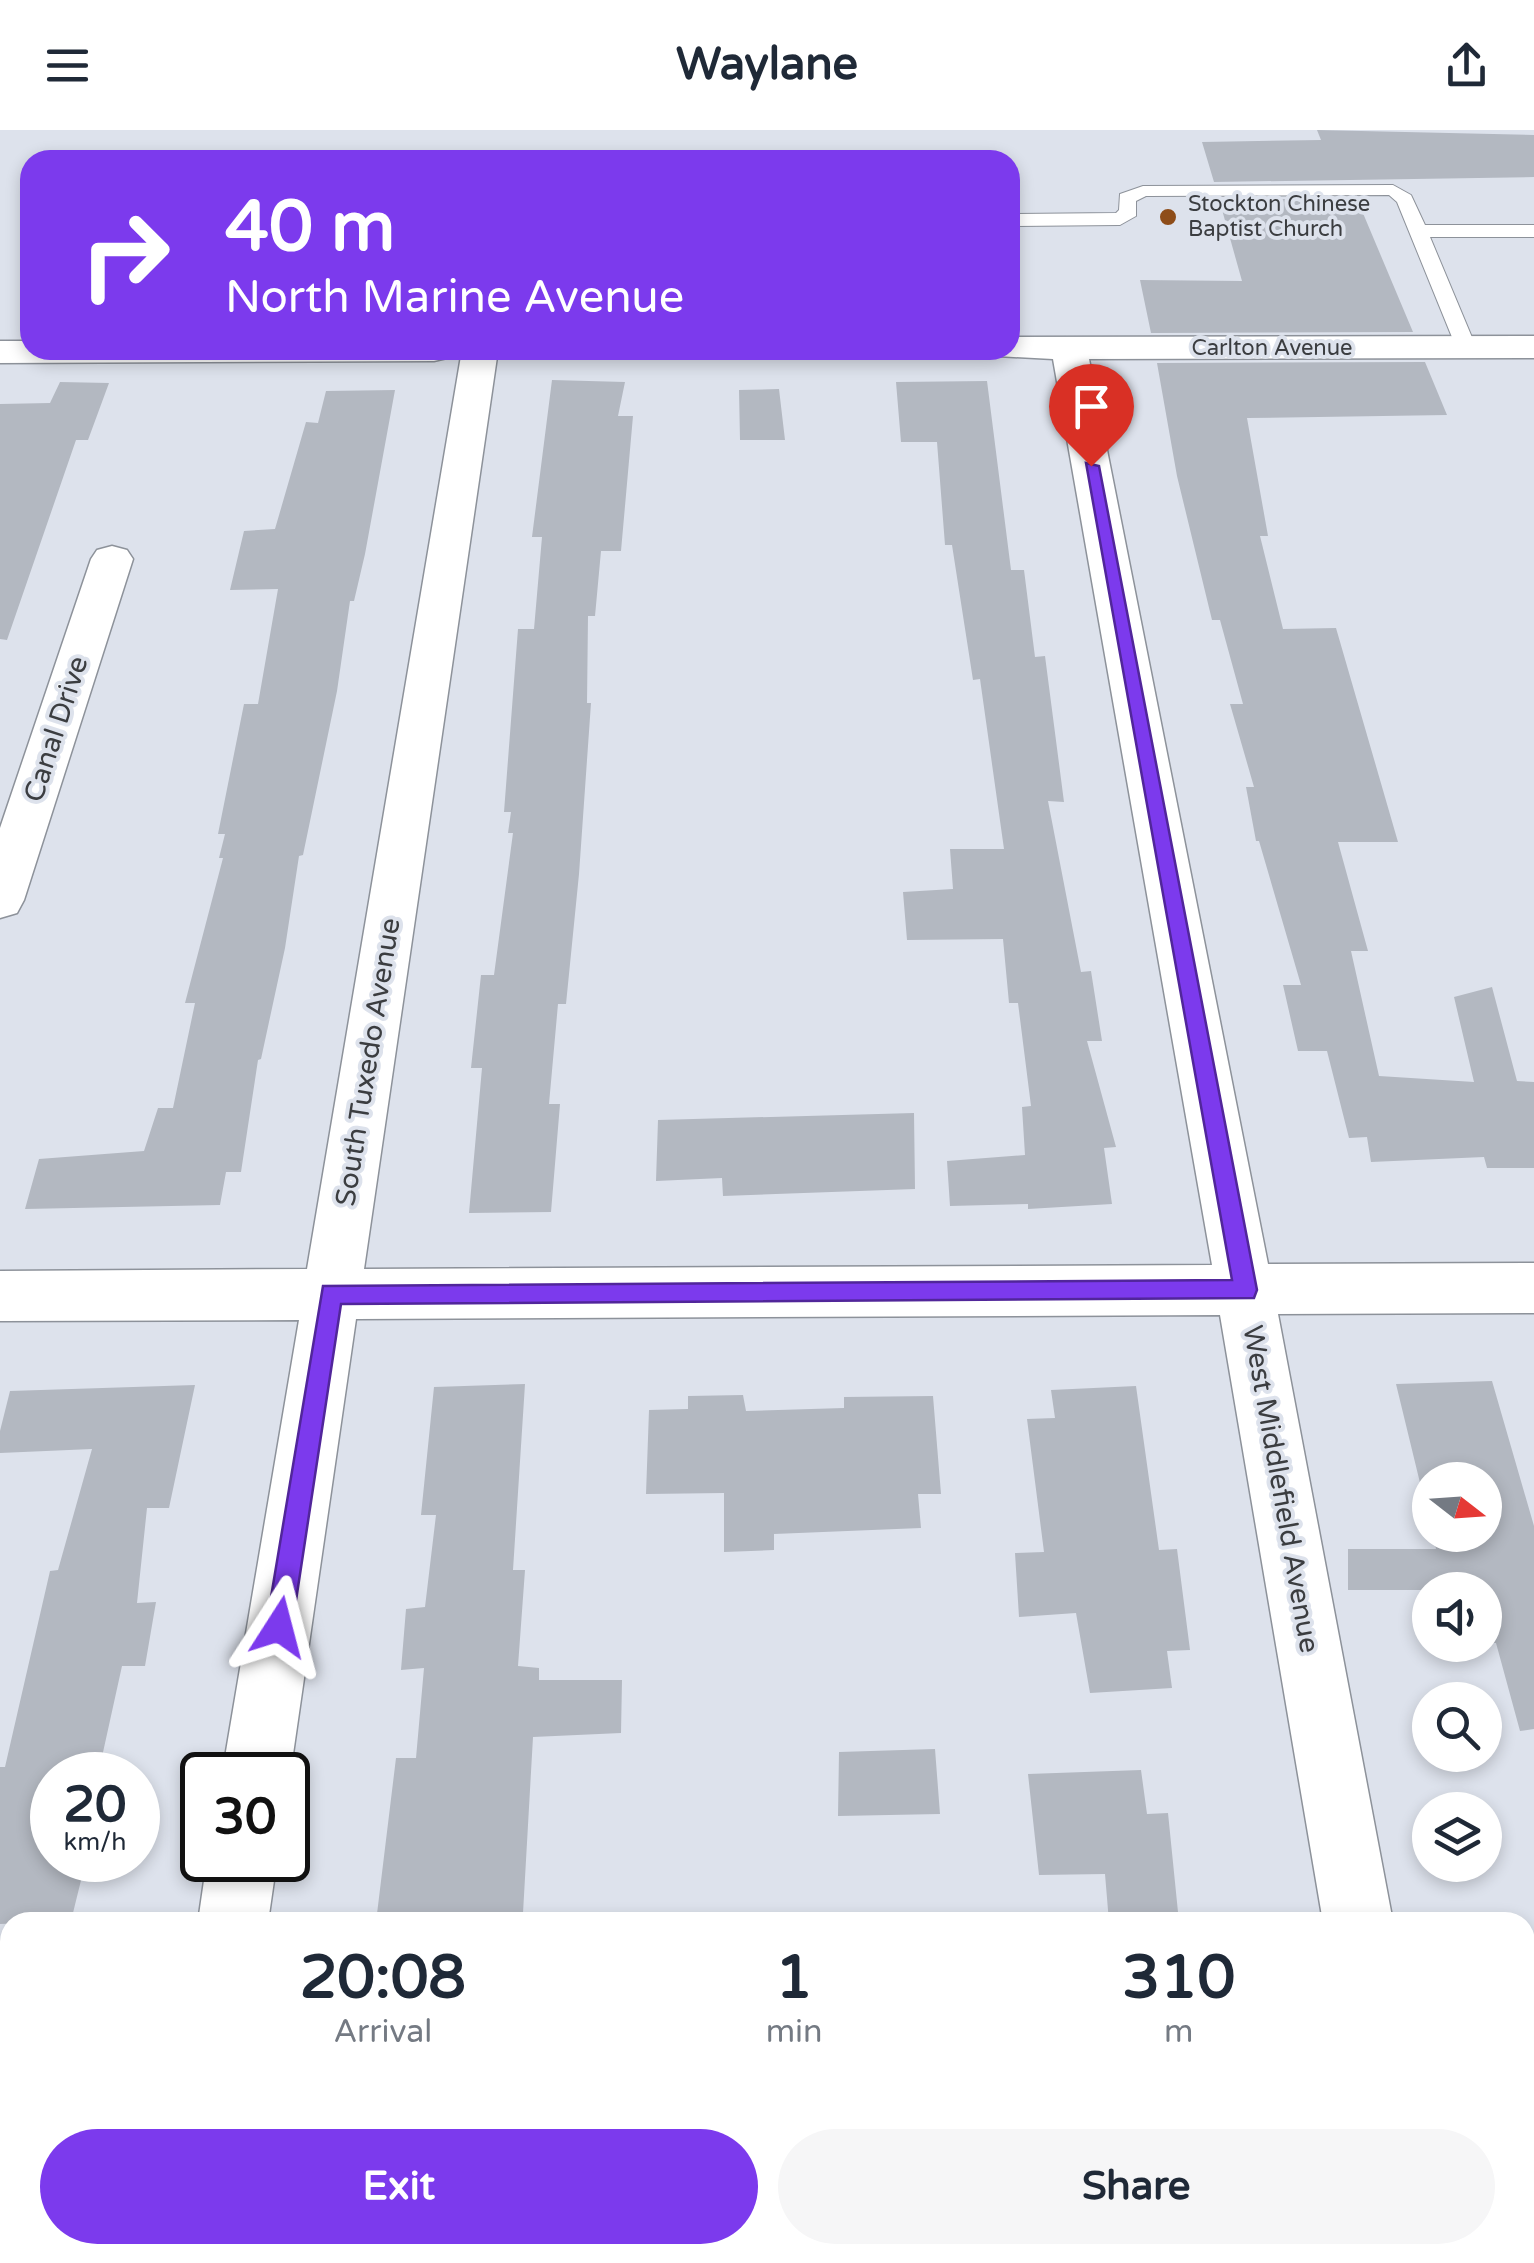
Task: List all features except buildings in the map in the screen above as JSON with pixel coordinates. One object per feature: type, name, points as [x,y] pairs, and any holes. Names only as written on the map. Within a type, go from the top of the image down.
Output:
[{"type":"street","name":"Carlton Avenue","points":[[1020,348],[1534,347]]},
{"type":"street","name":"West Middlefield Avenue","points":[[1069,348],[1246,1290],[1356,1912]]},
{"type":"street","name":"South Tuxedo Avenue","points":[[260,1752],[478,360]]},
{"type":"street","name":"Canal Drive","points":[[0,900],[112,559]]},
{"type":"street","points":[[0,1296],[1534,1288]]},
{"type":"street","points":[[234,1912],[239,1882]]},
{"type":"lane","points":[[1020,220],[1120,219],[1129,212],[1126,198],[1143,192],[1376,187],[1393,190],[1405,199],[1420,231],[1466,347]]},
{"type":"lane","points":[[1420,231],[1534,231]]},
{"type":"place","name":"Stockton Chinese Baptist Church","points":[[1168,217]]},
{"type":"route","points":[[279,1627],[331,1294],[1246,1290],[1091,466]]}]
